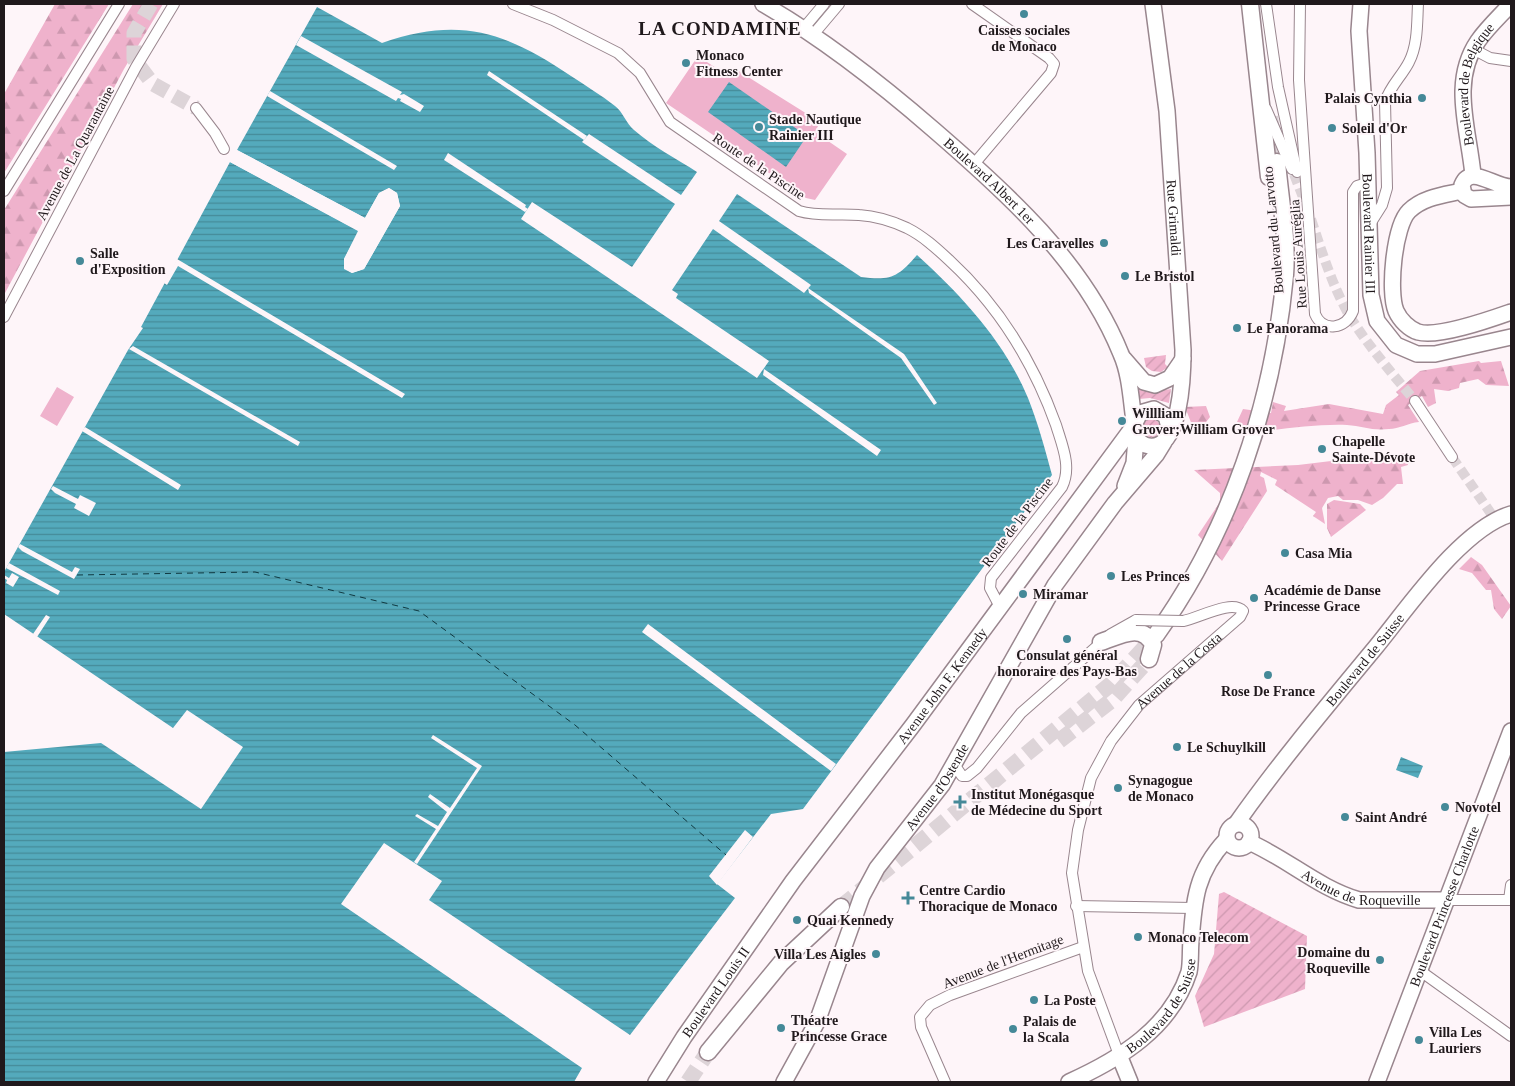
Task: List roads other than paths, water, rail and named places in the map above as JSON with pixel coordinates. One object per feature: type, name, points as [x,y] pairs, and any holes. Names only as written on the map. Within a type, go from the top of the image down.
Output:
[{"type":"main road","name":"Boulevard Albert 1er","points":[[763,4],[808,33],[907,107],[974,164],[1021,209],[1057,250],[1094,303],[1122,355],[1137,436]]},
{"type":"main road","name":"Rue Grimaldi","points":[[1152,4],[1167,111],[1183,359],[1181,400],[1167,436]]},
{"type":"main road","name":"Boulevard du Larvotto","points":[[1250,4],[1262,86]]},
{"type":"main road","name":"Boulevard du Larvotto","points":[[1257,4],[1280,309]]},
{"type":"main road","name":"Boulevard Rainier III","points":[[1361,4],[1360,30],[1371,295],[1375,315],[1386,335],[1396,345],[1417,354],[1435,354],[1509,339]]},
{"type":"main road","name":"Boulevard de Belgique","points":[[1478,177],[1462,88],[1465,67],[1473,49],[1511,4]]},
{"type":"main road","name":"Boulevard du Larvotto","points":[[1276,162],[1285,250],[1285,275],[1280,309]]},
{"type":"main road","points":[[1511,187],[1501,187],[1478,177],[1464,180],[1462,191],[1467,198],[1511,197]]},
{"type":"main road","points":[[1478,177],[1486,189],[1479,199]]},
{"type":"main road","points":[[1462,191],[1426,200],[1404,216],[1396,253],[1394,301],[1397,312],[1403,321],[1418,332],[1437,332],[1484,321],[1511,312]]},
{"type":"main road","points":[[1156,635],[1199,569],[1239,478],[1265,392],[1280,309]]},
{"type":"main road","points":[[1484,321],[1511,322]]},
{"type":"main road","points":[[1122,355],[1144,382],[1155,385],[1170,378],[1183,359]]},
{"type":"main road","points":[[1144,410],[1158,410],[1166,416],[1167,436],[1156,446],[1137,436],[1144,410]]},
{"type":"main road","name":"Avenue John F. Kennedy","points":[[778,903],[1105,467],[1124,452],[1137,436]]},
{"type":"main road","name":"Avenue d'Ostende","points":[[1115,503],[1129,478],[1134,463],[1137,436]]},
{"type":"main road","name":"Avenue d'Ostende","points":[[784,1082],[817,1022],[870,878],[927,806],[957,760],[1043,604],[1074,557],[1115,503],[1147,467],[1167,436]]},
{"type":"main road","name":"Boulevard de Suisse","points":[[1236,824],[1297,741],[1450,558],[1480,532],[1500,518],[1511,514]]},
{"type":"main road","points":[[1101,642],[1127,633],[1142,632],[1148,636],[1153,645],[1149,660]]},
{"type":"main road","name":"Boulevard Princesse Charlotte","points":[[1377,1082],[1511,731]]},
{"type":"main road","points":[[1236,824],[1248,828],[1251,835],[1250,842],[1244,847],[1237,849],[1230,846],[1226,840],[1228,829],[1236,824]]},
{"type":"main road","name":"Boulevard de Suisse","points":[[1069,1082],[1104,1066],[1119,1055],[1160,1024],[1174,1003],[1189,971],[1193,908],[1201,877],[1212,857],[1226,840]]},
{"type":"main road","name":"Avenue de Roqueville","points":[[1250,842],[1266,850],[1314,882],[1333,892],[1354,899],[1447,900]]},
{"type":"main road","name":"Boulevard Louis II","points":[[656,1082],[684,1036],[778,903]]},
{"type":"main road","points":[[708,1052],[771,974],[797,947],[841,907]]},
{"type":"main road","name":"Avenue de la Costa","points":[[1119,1055],[1130,1082]]},
{"type":"street","points":[[4,191],[120,4]]},
{"type":"street","name":"Avenue de La Quarantaine","points":[[4,317],[141,59],[174,4]]},
{"type":"street","name":"Route de la Piscine","points":[[513,4],[553,20],[618,53],[640,73],[664,116],[673,124],[799,211],[810,214],[860,214],[893,222],[933,246],[981,292],[1014,336],[1038,380],[1058,434],[1067,466],[1066,477],[1062,487],[991,578],[990,588],[1000,607]]},
{"type":"street","points":[[808,33],[824,4]]},
{"type":"street","points":[[808,33],[839,4]]},
{"type":"street","points":[[972,4],[1049,58],[1054,64],[1051,73],[974,164]]},
{"type":"street","points":[[1262,86],[1295,173],[1278,87],[1266,4]]},
{"type":"street","name":"Rue Louis Auréglia","points":[[1300,4],[1299,80],[1315,314],[1320,324],[1325,327],[1342,325],[1348,321],[1353,311],[1353,192],[1358,186],[1367,182]]},
{"type":"street","points":[[1368,227],[1382,205],[1387,188],[1385,102],[1389,91],[1410,60],[1415,44],[1418,4]]},
{"type":"street","points":[[1473,49],[1490,58],[1511,61]]},
{"type":"street","points":[[196,108],[215,133],[224,149]]},
{"type":"street","points":[[1415,401],[1452,457]]},
{"type":"street","name":"Avenue de la Costa","points":[[957,760],[956,767],[962,776],[967,776],[977,768],[1021,713],[1120,627],[1136,620],[1184,621],[1229,606],[1238,607],[1243,611],[1240,617],[1139,705],[1121,726],[1091,778],[1078,830],[1072,873],[1083,946],[1094,990],[1119,1055]]},
{"type":"street","points":[[1510,900],[1511,885]]},
{"type":"street","name":"Avenue de Roqueville","points":[[1447,900],[1510,900]]},
{"type":"street","points":[[1076,906],[1193,908]]},
{"type":"street","name":"Avenue de l'Hermitage","points":[[945,1082],[921,1027],[920,1017],[930,1005],[950,994],[1083,946]]},
{"type":"street","points":[[1419,970],[1511,1036]]},
{"type":"water","points":[[317,7],[382,43],[410,35],[459,30],[503,39],[525,48],[618,108],[631,127],[641,136],[697,172],[681,195],[589,134],[582,142],[675,204],[632,267],[532,202],[521,219],[757,378],[769,361],[676,298],[678,294],[672,290],[713,229],[804,293],[811,285],[719,221],[737,194],[861,277],[887,278],[893,276],[899,273],[917,255],[966,303],[1007,357],[1032,407],[1052,475],[803,809],[771,814],[717,884],[735,898],[630,1035],[429,900],[442,881],[384,843],[341,904],[582,1068],[574,1082],[4,1082],[4,752],[101,743],[201,809],[243,747],[187,710],[173,728],[4,614],[4,572],[128,350],[143,328],[141,327],[230,162],[359,231],[344,259],[344,268],[352,273],[364,269],[400,206],[397,193],[389,188],[379,193],[365,218],[237,150]]},
{"type":"water","points":[[729,82],[807,136],[786,167],[708,112]]},
{"type":"water","points":[[1401,757],[1423,766],[1418,778],[1396,770]]},
{"type":"tunnel","points":[[151,4],[134,33],[134,59],[153,84],[196,108]]},
{"type":"tunnel","points":[[1270,117],[1277,162]]},
{"type":"tunnel","points":[[1294,174],[1306,205]]},
{"type":"tunnel","points":[[1311,219],[1332,280],[1349,315],[1372,348],[1415,401]]},
{"type":"tunnel","points":[[1452,457],[1501,528]]},
{"type":"tunnel","points":[[841,907],[1111,684],[1156,635]]},
{"type":"tunnel","points":[[1059,741],[1112,700],[1149,659]]},
{"type":"tunnel","points":[[688,1082],[708,1052]]},
{"type":"place","name":"Caisses sociales de Monaco","points":[[1024,14]]},
{"type":"place","name":"Monaco Fitness Center","points":[[686,63]]},
{"type":"place","name":"Palais Cynthia","points":[[1422,98]]},
{"type":"place","name":"Stade Nautique Rainier III","points":[[759,127]]},
{"type":"place","name":"Soleil d'Or","points":[[1332,128]]},
{"type":"place","name":"Les Caravelles","points":[[1104,243]]},
{"type":"place","name":"Salle d'Exposition","points":[[80,261]]},
{"type":"place","name":"Le Bristol","points":[[1125,276]]},
{"type":"place","name":"Le Panorama","points":[[1237,328]]},
{"type":"place","name":"Willliam Grover;William Grover","points":[[1122,421]]},
{"type":"place","name":"Chapelle Sainte-Dévote","points":[[1322,449]]},
{"type":"place","name":"Casa Mia","points":[[1285,553]]},
{"type":"place","name":"Les Princes","points":[[1111,576]]},
{"type":"place","name":"Miramar","points":[[1023,594]]},
{"type":"place","name":"Académie de Danse Princesse Grace","points":[[1254,598]]},
{"type":"place","name":"Consulat général honoraire des Pays-Bas","points":[[1067,639]]},
{"type":"place","name":"Rose De France","points":[[1268,675]]},
{"type":"place","name":"Le Schuylkill","points":[[1177,747]]},
{"type":"place","name":"Synagogue de Monaco","points":[[1118,788]]},
{"type":"place","name":"Institut Monégasque de Médecine du Sport","points":[[960,802]]},
{"type":"place","name":"Novotel","points":[[1445,807]]},
{"type":"place","name":"Saint André","points":[[1345,817]]},
{"type":"place","name":"Centre Cardio Thoracique de Monaco","points":[[908,898]]},
{"type":"place","name":"Quai Kennedy","points":[[797,920]]},
{"type":"place","name":"Monaco Telecom","points":[[1138,937]]},
{"type":"place","name":"Villa Les Aigles","points":[[876,954]]},
{"type":"place","name":"Domaine du Roqueville","points":[[1380,960]]},
{"type":"place","name":"La Poste","points":[[1034,1000]]},
{"type":"place","name":"Théatre Princesse Grace","points":[[781,1028]]},
{"type":"place","name":"Palais de la Scala","points":[[1013,1029]]},
{"type":"place","name":"Villa Les Lauriers","points":[[1419,1040]]},
{"type":"district","name":"LA CONDAMINE","points":[[720,28]]}]
